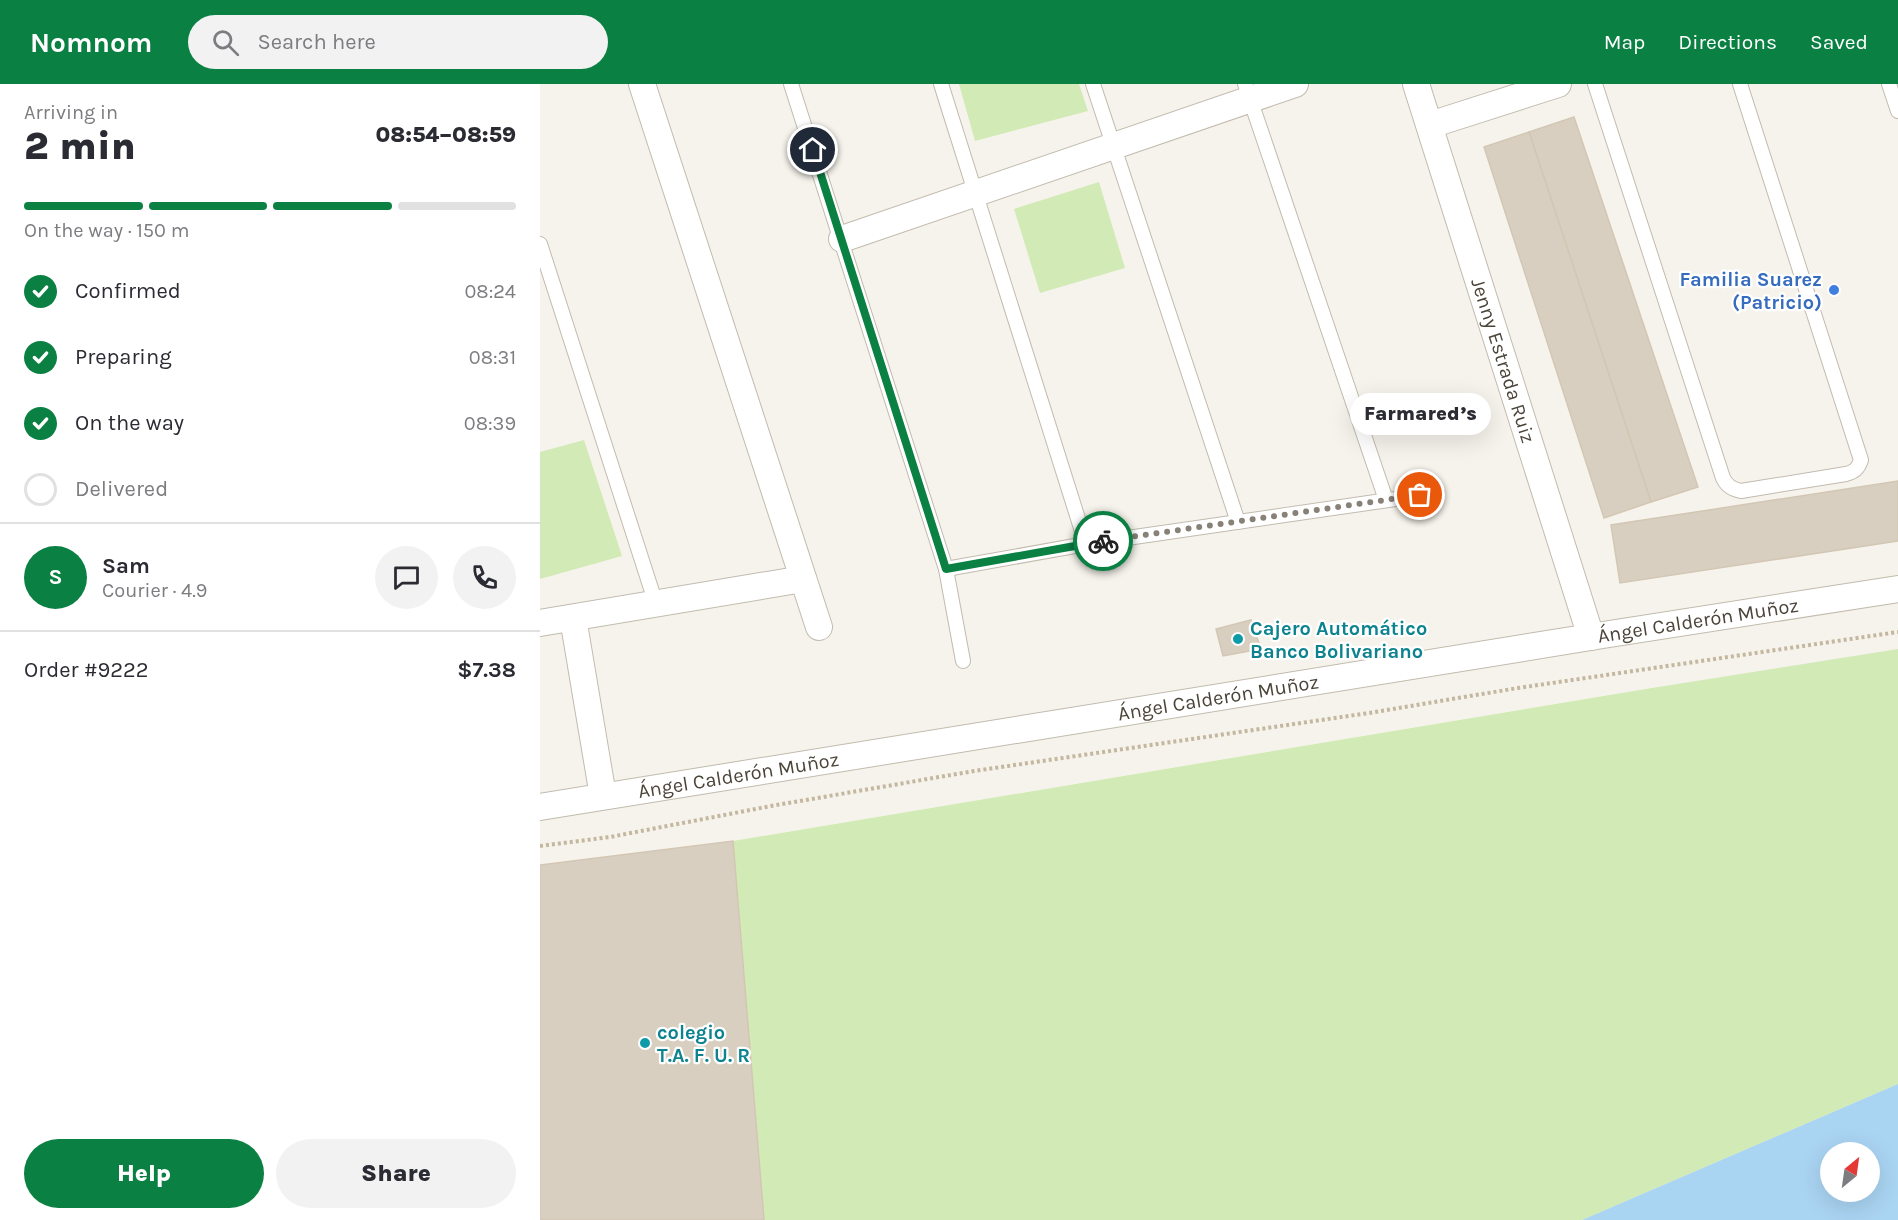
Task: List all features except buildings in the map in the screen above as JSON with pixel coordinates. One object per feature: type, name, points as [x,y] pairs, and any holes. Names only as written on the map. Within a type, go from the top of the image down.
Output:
[{"type":"street","points":[[642,84],[819,627]]},
{"type":"street","points":[[842,239],[1113,146],[1247,92],[1295,84]]},
{"type":"street","name":"Jenny Estrada Ruiz","points":[[1416,84],[1591,637]]},
{"type":"street","points":[[1430,125],[1558,84]]},
{"type":"street","points":[[540,623],[803,579]]},
{"type":"street","name":"Ángel Calderón Muñoz","points":[[540,807],[1591,637],[1898,590]]},
{"type":"street","points":[[573,618],[603,796]]},
{"type":"lane","points":[[790,84],[842,239],[946,569],[963,661]]},
{"type":"lane","points":[[941,84],[1086,544]]},
{"type":"lane","points":[[1093,84],[1238,522]]},
{"type":"lane","points":[[1595,84],[1722,478],[1733,489],[1741,491],[1853,472],[1859,467],[1861,460],[1740,84]]},
{"type":"lane","points":[[1889,84],[1898,111]]},
{"type":"lane","points":[[1247,92],[1386,500]]},
{"type":"lane","points":[[540,244],[656,604]]},
{"type":"lane","points":[[946,569],[1086,544],[1437,493]]},
{"type":"path","points":[[540,846],[609,837],[974,771],[1898,632]]},
{"type":"green space","points":[[959,84],[1079,84],[1088,111],[975,141]]},
{"type":"green space","points":[[1099,182],[1125,268],[1040,293],[1014,209]]},
{"type":"green space","points":[[584,440],[622,556],[540,579],[540,452]]},
{"type":"green space","points":[[1898,649],[1898,1084],[1582,1220],[540,1220],[540,865],[733,841]]},
{"type":"water","points":[[1898,1084],[1898,1220],[1582,1220]]},
{"type":"way so far","points":[[1103,541],[1420,495]]},
{"type":"place","name":"Familia Suarez (Patricio)","points":[[1834,290]]},
{"type":"place","name":"Farmared’s","points":[[1420,495]]},
{"type":"place","name":"Cajero Automático Banco Bolivariano","points":[[1238,639]]},
{"type":"place","name":"colegio T.A. F. U. R","points":[[645,1043]]},
{"type":"route","points":[[813,150],[946,569],[1103,541]]}]
